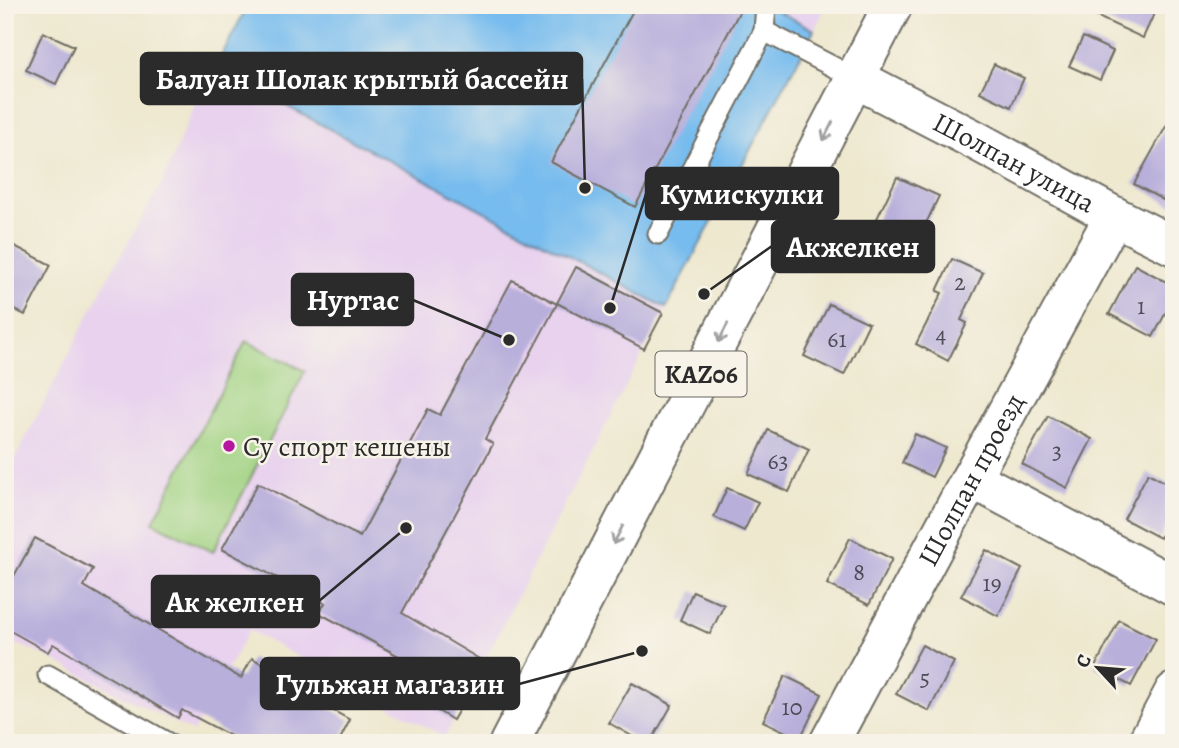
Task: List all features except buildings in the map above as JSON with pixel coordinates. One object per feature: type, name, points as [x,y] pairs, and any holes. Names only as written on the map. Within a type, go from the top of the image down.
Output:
[{"type":"street","name":"KАZ06","points":[[509,743],[893,5]]},
{"type":"street","name":"Шолпан улица","points":[[855,78],[1174,246]]},
{"type":"street","name":"Шолпан проезд","points":[[829,743],[1114,216]]},
{"type":"street","points":[[971,478],[1174,586]]},
{"type":"street","points":[[1147,743],[1174,692]]},
{"type":"lane","points":[[658,234],[764,31],[766,5]]},
{"type":"lane","points":[[764,31],[855,78]]},
{"type":"lane","points":[[48,675],[167,743]]},
{"type":"shaded area","points":[[767,5],[827,5],[814,30]]},
{"type":"shaded area","name":"Су спорт кешены","points":[[215,68],[666,308],[445,737],[249,630],[193,732],[35,651],[5,640],[5,478],[111,272],[164,179],[203,84]]},
{"type":"green space","name":"Су спорт кешены","points":[[246,341],[305,371],[213,552],[153,522]]},
{"type":"water","points":[[248,5],[767,5],[814,30],[666,308],[215,68]]},
{"type":"place","name":"Балуан Шолак крытый бассейн","points":[[585,188]]},
{"type":"place","name":"Акжелкен","points":[[704,294]]},
{"type":"place","name":"Кумискулки","points":[[610,308]]},
{"type":"place","name":"Нуртас","points":[[509,340]]},
{"type":"place","name":"Су спорт кешены","points":[[229,446]]},
{"type":"place","name":"Ак желкен","points":[[406,528]]},
{"type":"place","name":"Гульжан магазин","points":[[642,651]]}]
